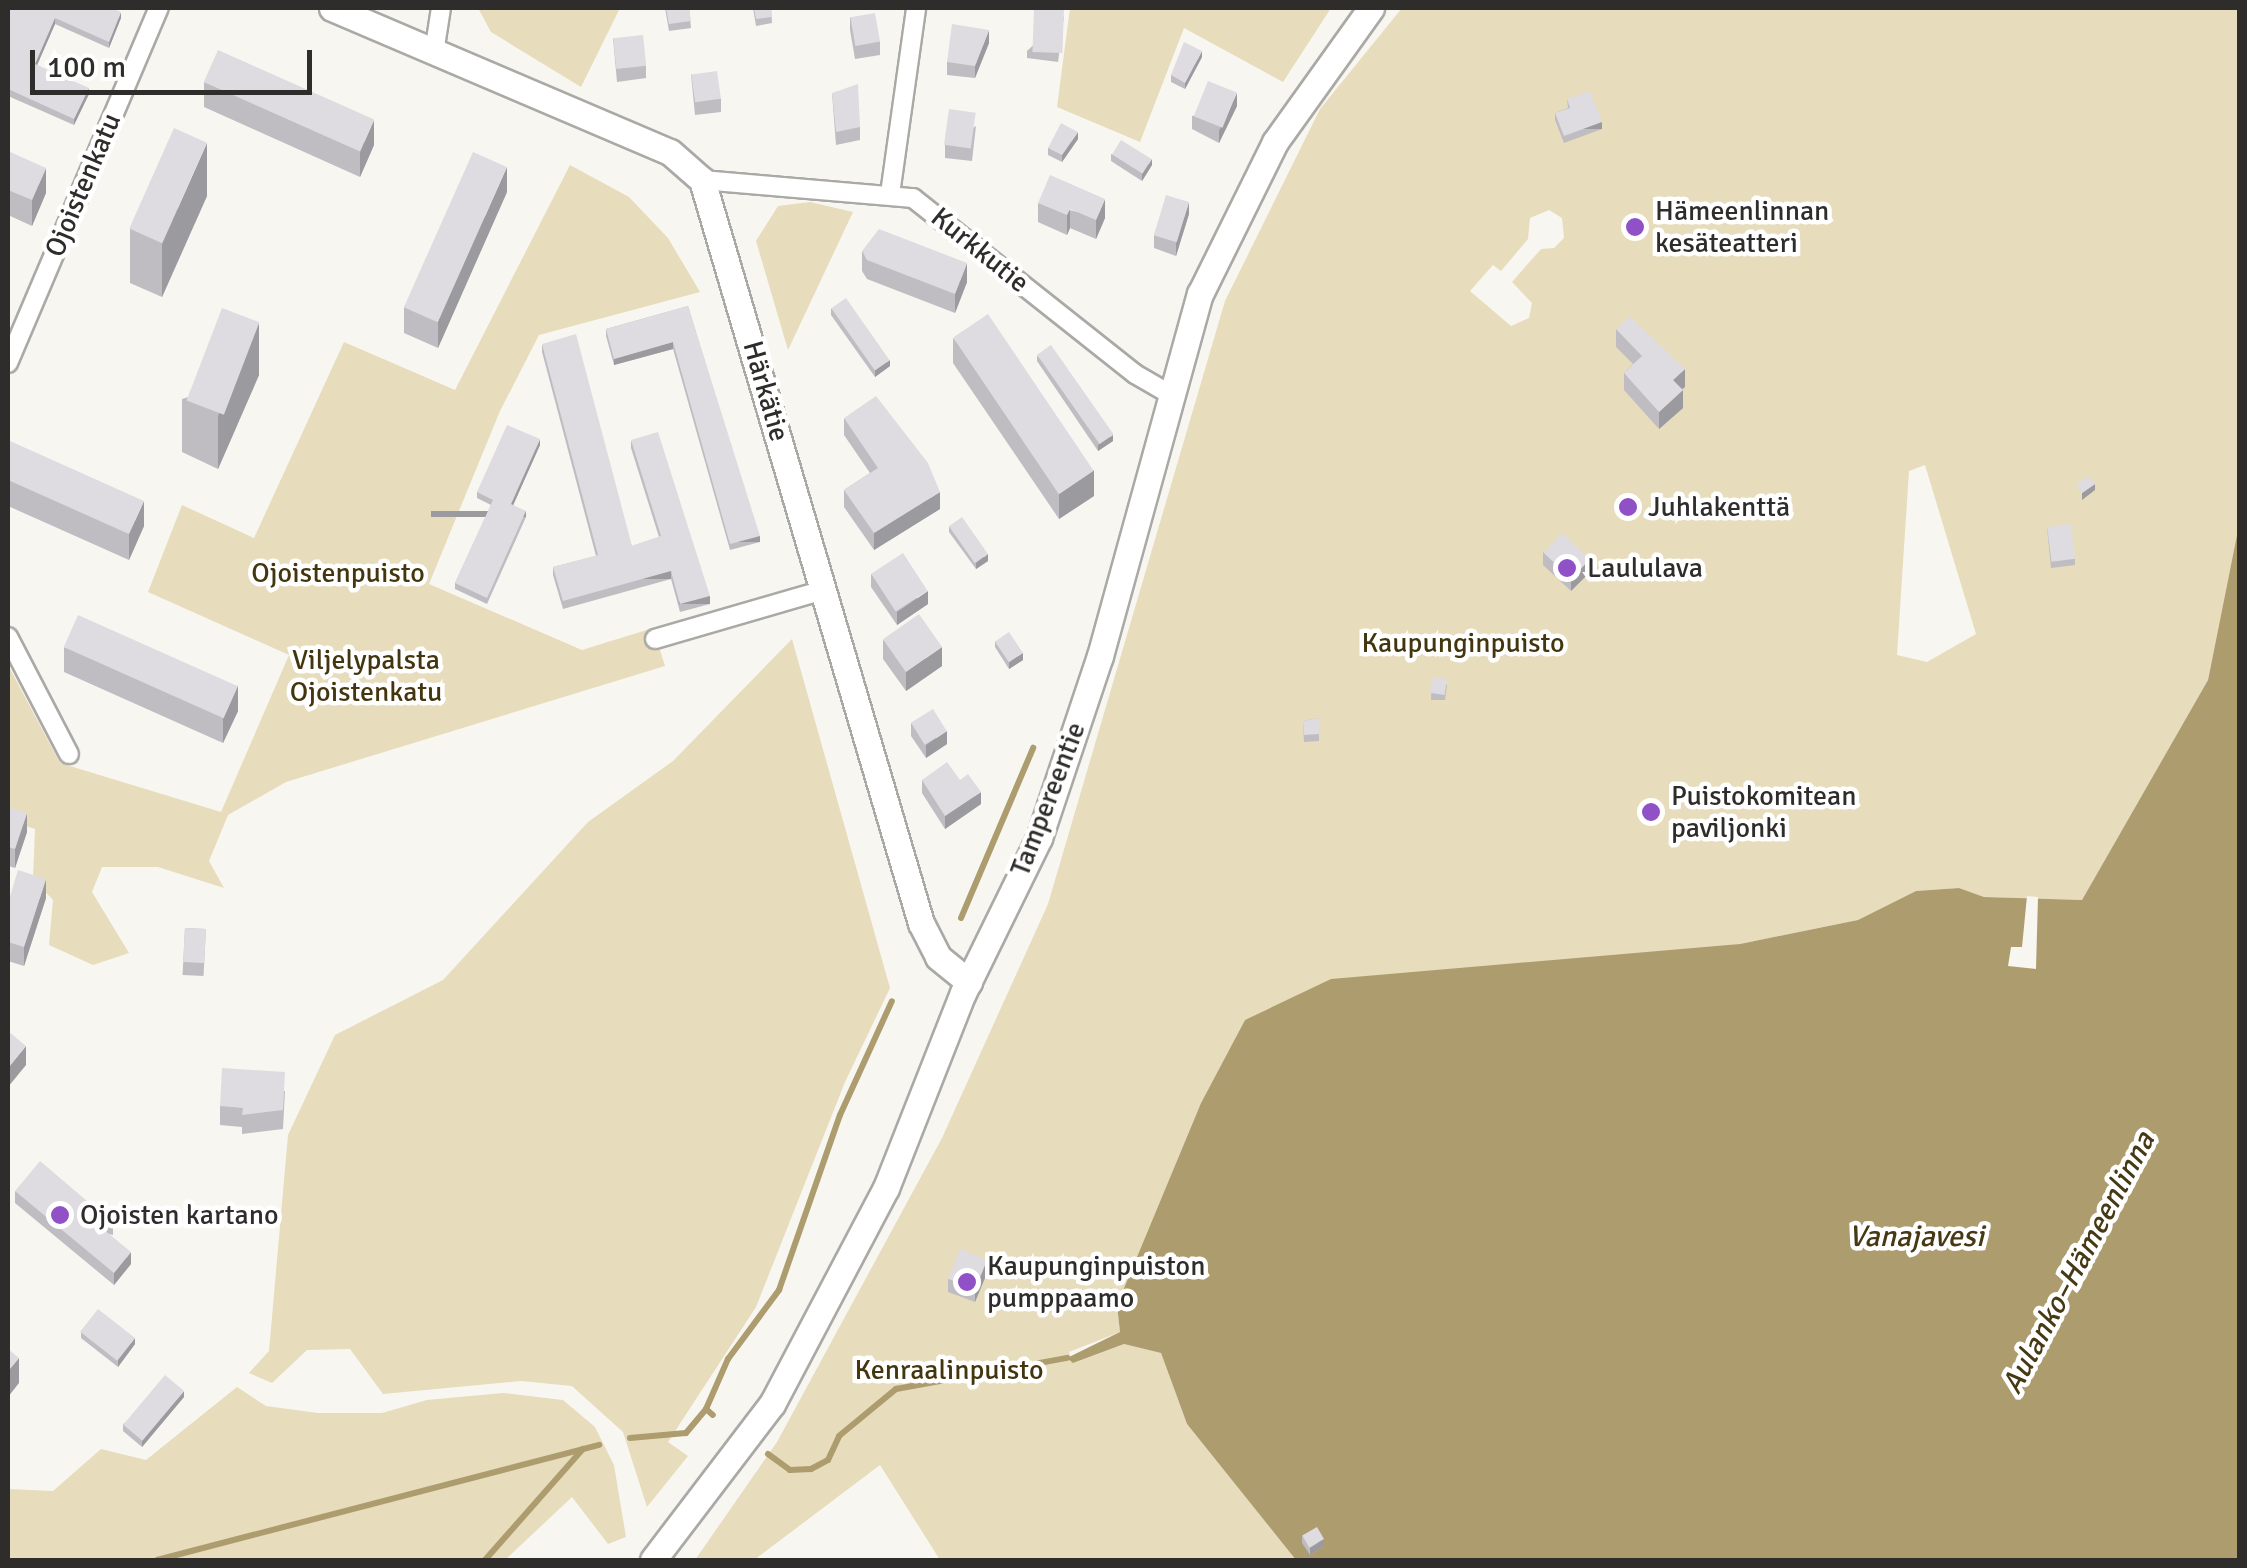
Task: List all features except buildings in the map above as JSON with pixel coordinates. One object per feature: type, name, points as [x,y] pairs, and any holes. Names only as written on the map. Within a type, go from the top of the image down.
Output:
[{"type":"main road","points":[[332,8],[670,152],[702,180]]},
{"type":"main road","name":"Tampereentie","points":[[653,1560],[772,1404],[841,1282],[968,982],[1039,838],[1100,656],[1200,294],[1251,184],[1310,85],[1371,8]]},
{"type":"main road","name":"Härkätie","points":[[702,180],[922,924],[938,957],[968,982]]},
{"type":"street","name":"Ojoistenkatu","points":[[8,363],[159,8]]},
{"type":"street","points":[[434,54],[441,8]]},
{"type":"street","points":[[890,194],[916,8]]},
{"type":"street","name":"Kurkkutie","points":[[702,180],[748,180],[846,197],[890,194],[935,212],[1070,324],[1170,394]]},
{"type":"street","points":[[655,639],[824,590]]},
{"type":"street","points":[[8,638],[69,754]]},
{"type":"green space","points":[[478,8],[620,8],[581,87],[491,32]]},
{"type":"green space","points":[[1070,8],[1331,8],[1283,82],[1184,28],[1140,142],[1057,107]]},
{"type":"green space","name":"Kaupunginpuisto","points":[[1402,8],[2239,8],[2239,525],[2208,680],[2082,900],[1984,897],[1959,888],[1916,891],[1858,920],[1740,944],[1245,1020],[1201,1103],[1117,1305],[1120,1332],[1069,1352],[1073,1363],[1124,1344],[1161,1353],[1187,1424],[1296,1560],[940,1560],[880,1465],[754,1560],[695,1560],[777,1442],[942,1138],[1048,904],[1225,301],[1320,109]],"holes":[[[1549,210],[1562,218],[1564,238],[1554,248],[1541,249],[1512,282],[1532,303],[1529,318],[1511,326],[1470,291],[1493,265],[1501,271],[1528,239],[1530,218]],[[1925,465],[1976,634],[1927,662],[1897,655],[1909,471]]]},
{"type":"green space","name":"Ojoistenpuisto","points":[[570,165],[629,197],[668,238],[700,292],[539,335],[500,411],[429,584],[582,650],[653,628],[665,666],[286,782],[228,815],[209,861],[224,888],[158,867],[102,867],[92,892],[129,953],[93,965],[49,945],[53,900],[33,879],[35,829],[8,820],[8,665],[60,763],[221,812],[289,655],[148,592],[182,505],[254,538],[344,342],[455,390]]},
{"type":"green space","points":[[810,202],[853,212],[788,350],[756,241],[778,206]]},
{"type":"green space","points":[[792,639],[890,988],[845,1082],[756,1307],[668,1442],[688,1456],[647,1507],[623,1432],[572,1386],[521,1381],[383,1394],[350,1349],[307,1350],[272,1383],[249,1373],[269,1351],[288,1135],[335,1035],[443,980],[588,822],[673,761]]},
{"type":"green space","points":[[237,1387],[266,1406],[318,1413],[382,1413],[427,1400],[503,1393],[563,1400],[595,1427],[614,1465],[626,1537],[608,1544],[572,1497],[505,1560],[8,1560],[8,1489],[53,1491],[101,1449],[146,1460]]},
{"type":"water","name":"Vanajavesi","points":[[2239,525],[2239,1560],[1296,1560],[1187,1424],[1161,1353],[1124,1344],[1073,1363],[1067,1358],[1120,1332],[1117,1305],[1201,1103],[1245,1020],[1331,979],[1740,944],[1858,920],[1916,891],[1959,888],[1984,897],[2082,900],[2208,680]]},
{"type":"pier","points":[[2027,896],[2038,897],[2036,969],[2008,966],[2011,947],[2022,947]]},
{"type":"waterway","points":[[961,918],[1033,748]]},
{"type":"waterway","points":[[706,1409],[728,1359],[779,1290],[840,1115],[892,1001]]},
{"type":"waterway","points":[[768,1454],[790,1470],[811,1469],[828,1460],[839,1436],[896,1389],[1067,1358]]},
{"type":"waterway","points":[[630,1438],[686,1433],[706,1409],[713,1415]]},
{"type":"waterway","points":[[157,1560],[599,1445]]},
{"type":"waterway","points":[[485,1560],[583,1449]]},
{"type":"place","name":"Hämeenlinnan kesäteatteri","points":[[1635,227]]},
{"type":"place","name":"Juhlakenttä","points":[[1628,507]]},
{"type":"place","name":"Laululava","points":[[1567,568]]},
{"type":"place","name":"Puistokomitean paviljonki","points":[[1651,812]]},
{"type":"place","name":"Ojoisten kartano","points":[[60,1215]]},
{"type":"place","name":"Kaupunginpuiston pumppaamo","points":[[967,1282]]},
{"type":"park label","name":"Viljelypalsta Ojoistenkatu","points":[[366,676]]},
{"type":"park label","name":"Kenraalinpuisto","points":[[949,1370]]},
{"type":"water label","name":"Aulanko–Hämeenlinna","points":[[2079,1263]]}]
